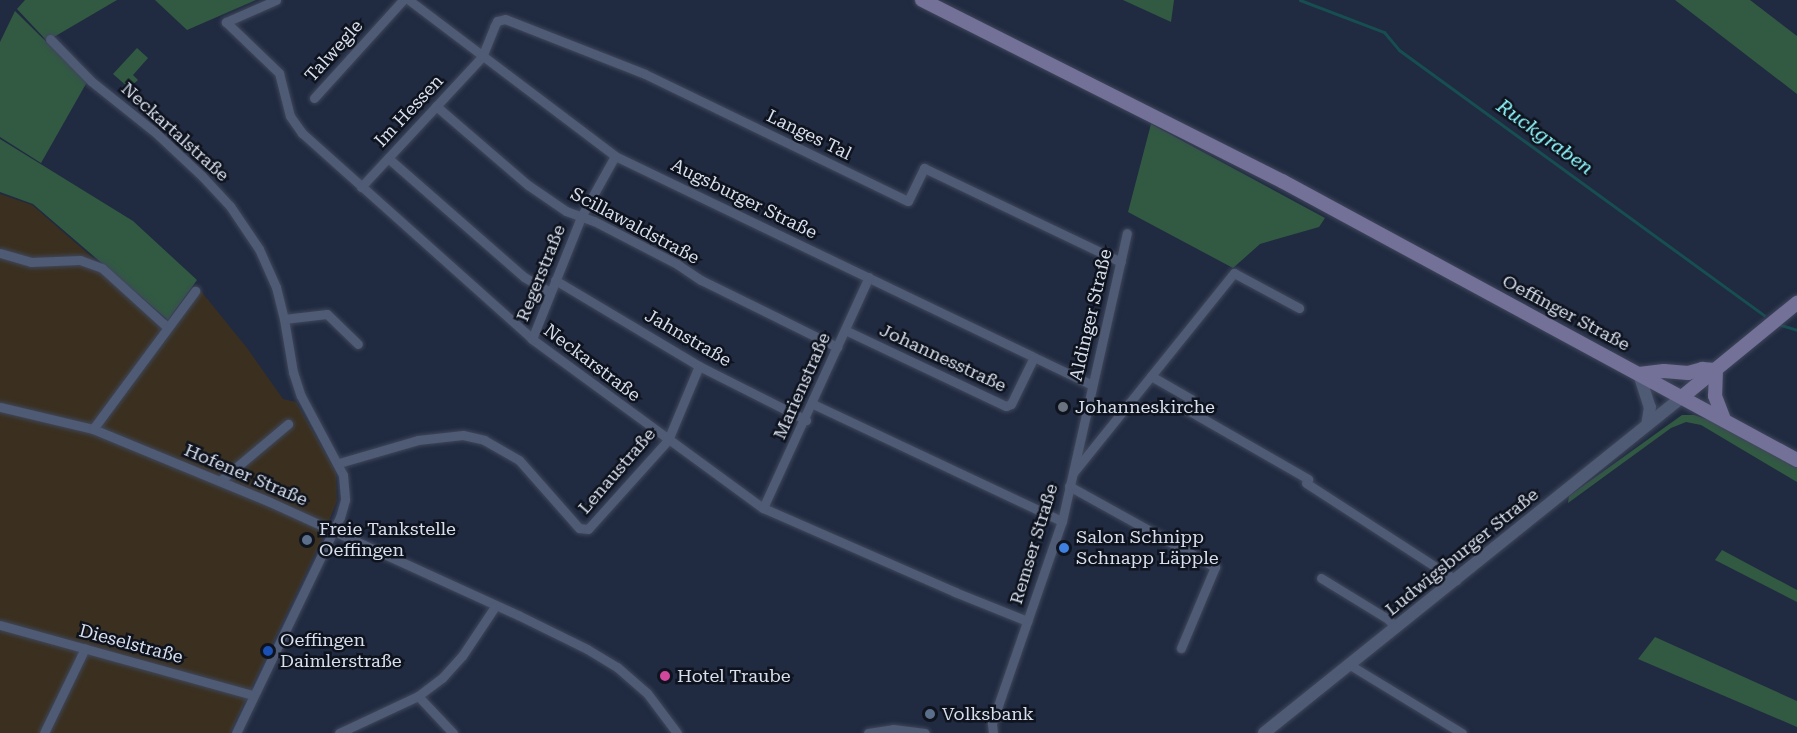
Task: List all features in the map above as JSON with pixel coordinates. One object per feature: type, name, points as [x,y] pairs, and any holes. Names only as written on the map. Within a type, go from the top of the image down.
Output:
[{"type":"main road","name":"Oeffinger Straße","points":[[922,0],[1282,181],[1797,460]]},
{"type":"main road","points":[[1682,397],[1797,303]]},
{"type":"main road","points":[[1640,374],[1716,370]]},
{"type":"main road","points":[[1716,370],[1715,396],[1724,420]]},
{"type":"street","name":"Neckarstraße","points":[[276,0],[226,22],[279,73],[290,116],[302,134],[532,339],[764,508],[911,574],[1027,621]]},
{"type":"street","name":"Talwegle","points":[[314,98],[403,0]]},
{"type":"street","name":"Augsburger Straße","points":[[409,0],[615,156],[1092,385]]},
{"type":"street","name":"Langes Tal","points":[[482,57],[497,21],[505,19],[645,74],[908,201],[924,168],[1120,262]]},
{"type":"street","name":"Neckartalstraße","points":[[50,39],[91,81],[155,132],[230,206],[259,249],[276,287],[284,319],[288,352],[302,396],[339,463],[345,486],[345,500],[334,531],[236,733]]},
{"type":"street","name":"Im Hessen","points":[[361,187],[482,57]]},
{"type":"street","name":"Scillawaldstraße","points":[[436,106],[528,185],[566,211],[837,347]]},
{"type":"street","name":"Regerstraße","points":[[532,339],[581,217],[615,156]]},
{"type":"street","points":[[388,158],[525,277],[550,292]]},
{"type":"street","name":"Aldinger Straße","points":[[1071,475],[1127,233]]},
{"type":"street","points":[[0,253],[31,262],[80,260],[102,268],[167,327]]},
{"type":"street","name":"Remser Straße","points":[[993,733],[992,723],[1062,521],[1071,475],[1234,273],[1299,308]]},
{"type":"street","name":"Marienstraße","points":[[764,508],[806,420],[869,277]]},
{"type":"street","name":"Jahnstraße","points":[[555,280],[699,366],[806,420]]},
{"type":"street","points":[[93,429],[195,291]]},
{"type":"street","points":[[284,319],[327,314],[358,344]]},
{"type":"street","name":"Johannesstraße","points":[[845,330],[1006,406],[1011,404],[1034,357]]},
{"type":"street","name":"Lenaustraße","points":[[339,463],[418,440],[463,435],[484,440],[519,460],[579,528],[585,530],[592,526],[668,440],[699,366]]},
{"type":"street","points":[[1640,374],[1642,386],[1648,397],[1647,425]]},
{"type":"street","points":[[1151,376],[1191,399],[1186,409],[1307,481],[1455,580]]},
{"type":"street","name":"Ludwigsburger Straße","points":[[1264,733],[1682,397]]},
{"type":"street","points":[[813,404],[1062,521]]},
{"type":"street","name":"Hofener Straße","points":[[0,407],[93,429],[220,481],[496,605],[587,649],[617,667],[647,693],[677,733]]},
{"type":"street","points":[[220,481],[288,424]]},
{"type":"street","points":[[1069,486],[1215,567],[1181,648]]},
{"type":"street","points":[[1321,578],[1388,619],[1396,628]]},
{"type":"street","points":[[339,733],[418,696],[442,678],[462,656],[496,605]]},
{"type":"street","name":"Dieselstraße","points":[[0,625],[253,695]]},
{"type":"street","points":[[44,733],[85,648]]},
{"type":"street","points":[[1350,664],[1462,733]]},
{"type":"street","points":[[418,696],[453,733]]},
{"type":"street","points":[[867,733],[893,729],[926,733]]},
{"type":"shaded area","points":[[0,194],[32,205],[168,323],[196,285],[247,348],[283,399],[296,402],[336,472],[337,501],[322,539],[230,733],[0,733]]},
{"type":"green space","points":[[25,0],[117,0],[47,41],[17,9]]},
{"type":"green space","points":[[155,0],[256,0],[187,30]]},
{"type":"green space","points":[[1123,0],[1174,0],[1171,22]]},
{"type":"green space","points":[[1675,0],[1750,0],[1797,36],[1797,94]]},
{"type":"green space","points":[[15,11],[87,82],[41,163],[0,137],[0,42]]},
{"type":"green space","points":[[137,48],[148,58],[133,75],[138,80],[129,88],[113,74]]},
{"type":"green space","points":[[1151,124],[1325,218],[1319,227],[1260,244],[1233,268],[1128,212]]},
{"type":"green space","points":[[0,139],[133,221],[197,280],[168,320],[33,204],[0,192]]},
{"type":"green space","points":[[1682,415],[1694,415],[1709,420],[1797,468],[1797,482],[1701,425],[1686,422],[1671,428],[1568,503],[1569,496]]},
{"type":"green space","points":[[1722,550],[1797,590],[1797,602],[1715,560]]},
{"type":"green space","points":[[1655,637],[1797,701],[1797,727],[1638,659]]},
{"type":"waterway","name":"Ruckgraben","points":[[1300,0],[1384,32],[1399,50],[1764,315]]},
{"type":"waterway","name":"Ruckgraben","points":[[1781,325],[1797,330]]},
{"type":"place","name":"Johanneskirche","points":[[1063,407]]},
{"type":"place","name":"Freie Tankstelle Oeffingen","points":[[307,540]]},
{"type":"place","name":"Salon Schnipp Schnapp Läpple","points":[[1064,548]]},
{"type":"place","name":"Oeffingen Daimlerstraße","points":[[268,651]]},
{"type":"place","name":"Hotel Traube","points":[[665,676]]},
{"type":"place","name":"Volksbank","points":[[930,714]]}]
